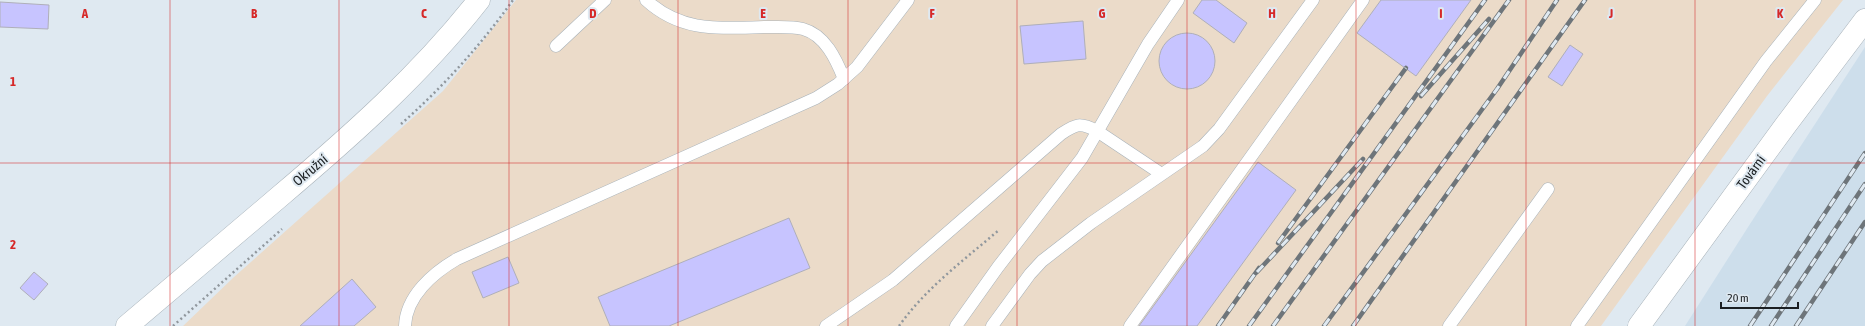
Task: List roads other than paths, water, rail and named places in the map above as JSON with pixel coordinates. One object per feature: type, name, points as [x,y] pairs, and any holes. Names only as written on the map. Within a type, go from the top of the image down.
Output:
[{"type":"street","name":"Okružní","points":[[127,326],[354,133],[408,82],[460,25],[479,0]]},
{"type":"street","name":"Tovární","points":[[1639,326],[1785,126],[1865,20]]},
{"type":"lane","points":[[556,46],[605,0]]},
{"type":"lane","points":[[646,0],[659,12],[690,25],[804,29],[826,44],[838,62],[844,78]]},
{"type":"lane","points":[[405,326],[405,318],[414,299],[426,282],[446,266],[816,98],[857,67],[908,0]]},
{"type":"lane","points":[[956,326],[998,267],[1082,158],[1148,44],[1178,0]]},
{"type":"lane","points":[[992,326],[1030,274],[1042,261],[1160,173],[1203,146],[1219,129],[1313,0]]},
{"type":"lane","points":[[1130,326],[1363,0]]},
{"type":"lane","points":[[1577,326],[1766,61],[1815,0]]},
{"type":"lane","points":[[826,326],[893,280],[1061,134],[1071,127],[1079,124],[1086,125],[1160,173]]},
{"type":"lane","points":[[1450,326],[1548,189]]},
{"type":"railway","points":[[1249,326],[1485,0]]},
{"type":"railway","points":[[1273,326],[1509,0]]},
{"type":"railway","points":[[1324,326],[1497,89],[1557,0]]},
{"type":"railway","points":[[1353,326],[1585,0]]},
{"type":"railway","points":[[1421,96],[1489,19]]},
{"type":"railway","points":[[1278,243],[1406,68]]},
{"type":"railway","points":[[1750,326],[1865,153]]},
{"type":"railway","points":[[1257,272],[1363,159]]},
{"type":"railway","points":[[1771,326],[1865,184]]},
{"type":"railway","points":[[1796,326],[1865,222]]},
{"type":"railway","points":[[1218,326],[1259,268]]}]
